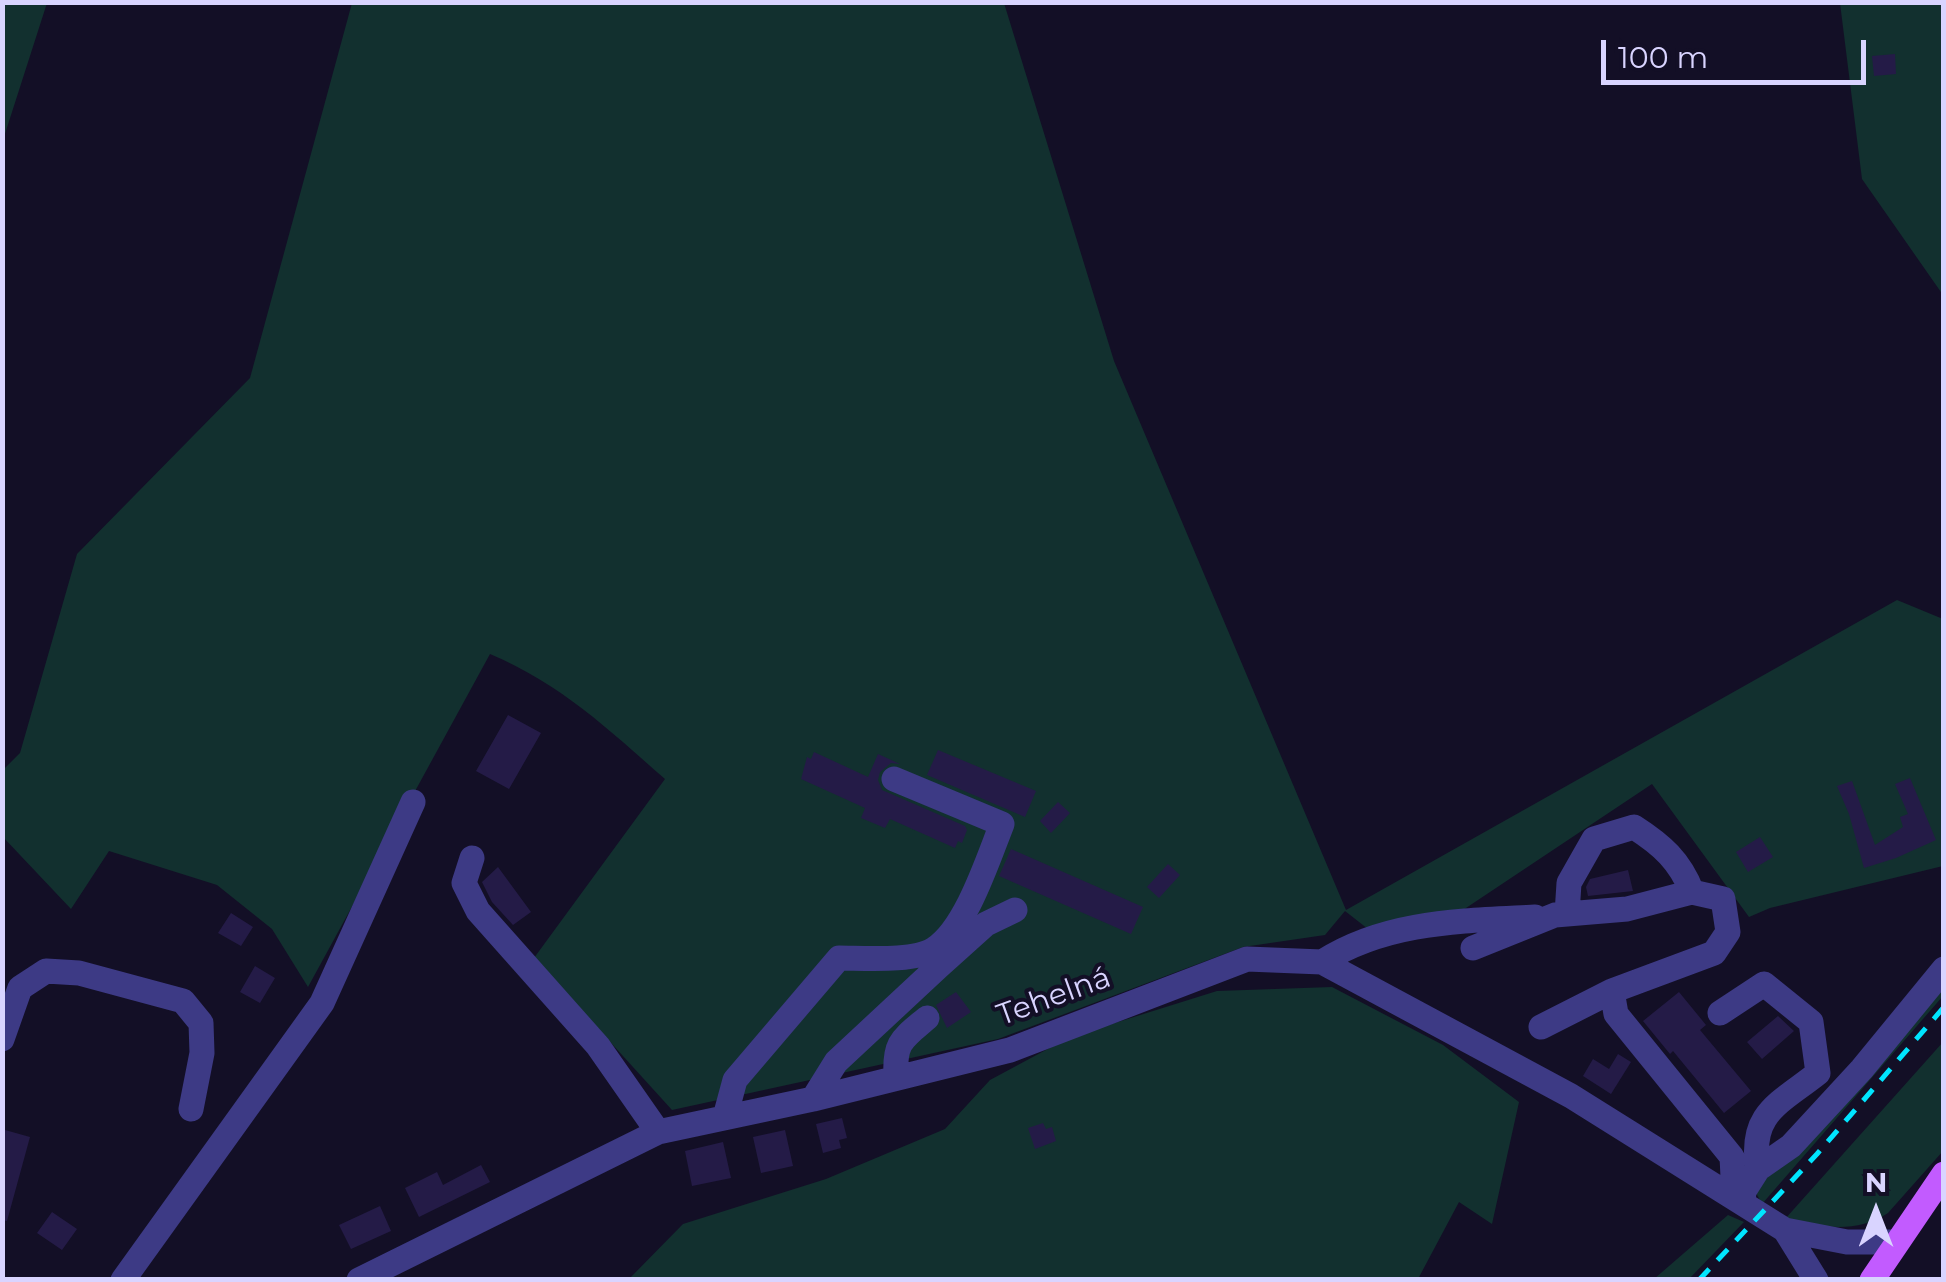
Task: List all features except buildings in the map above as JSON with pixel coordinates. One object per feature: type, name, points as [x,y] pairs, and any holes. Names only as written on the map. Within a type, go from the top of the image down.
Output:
[{"type":"main road","points":[[1872,1280],[1944,1174]]},
{"type":"street","points":[[725,1117],[735,1080],[840,958],[893,958],[933,951],[955,927],[984,871],[1002,824],[894,779]]},
{"type":"street","points":[[123,1280],[322,1002],[413,802]]},
{"type":"street","points":[[1561,915],[1569,883],[1594,839],[1634,827],[1664,847],[1684,872],[1692,892]]},
{"type":"street","points":[[472,858],[464,883],[478,911],[598,1046],[658,1132]]},
{"type":"street","points":[[1322,962],[1352,943],[1397,930],[1627,910],[1692,892],[1723,899],[1728,932],[1714,953],[1612,992],[1541,1027]]},
{"type":"street","points":[[812,1100],[836,1062],[924,980],[986,924],[1016,910]]},
{"type":"street","points":[[1473,948],[1561,915]]},
{"type":"street","name":"Tehelná","points":[[360,1280],[658,1132],[812,1100],[1010,1050],[1246,958],[1322,962],[1570,1096],[1785,1230]]},
{"type":"street","points":[[1739,1200],[1758,1169],[1791,1146],[1944,969]]},
{"type":"street","points":[[2,1039],[20,988],[46,972],[79,973],[183,1001],[202,1023],[202,1053],[191,1108]]},
{"type":"street","points":[[1720,1012],[1764,984],[1811,1022],[1818,1073],[1762,1118],[1755,1148],[1758,1169]]},
{"type":"street","points":[[1612,992],[1616,1014],[1732,1157],[1739,1200]]},
{"type":"street","points":[[896,1077],[895,1054],[900,1041],[927,1018]]},
{"type":"street","points":[[1785,1230],[1833,1240],[1896,1242]]},
{"type":"street","points":[[1785,1230],[1816,1280]]},
{"type":"green space","points":[[2,3],[47,3],[3,140]]},
{"type":"green space","points":[[352,3],[1004,3],[1114,361],[1346,910],[1897,600],[1943,619],[1943,866],[1770,908],[1749,917],[1652,784],[1460,912],[1368,929],[1345,911],[1325,935],[1243,947],[998,1039],[672,1110],[534,958],[665,779],[562,694],[490,654],[308,987],[272,929],[217,885],[109,851],[71,909],[3,837],[3,770],[20,753],[77,554],[250,378]]},
{"type":"green space","points":[[1840,3],[1943,3],[1943,295],[1862,179]]},
{"type":"green space","points":[[1943,977],[1943,996],[1762,1204],[1755,1191]]},
{"type":"green space","points":[[1332,987],[1443,1045],[1519,1102],[1492,1224],[1459,1202],[1418,1279],[629,1279],[683,1224],[826,1179],[945,1129],[990,1080],[1070,1037],[1217,991]]},
{"type":"green space","points":[[1943,1042],[1943,1151],[1888,1213],[1851,1226],[1785,1219]]},
{"type":"green space","points":[[1728,1215],[1744,1222],[1689,1279],[1654,1279]]},
{"type":"railway","points":[[1699,1280],[1817,1154],[1944,1007]]}]
